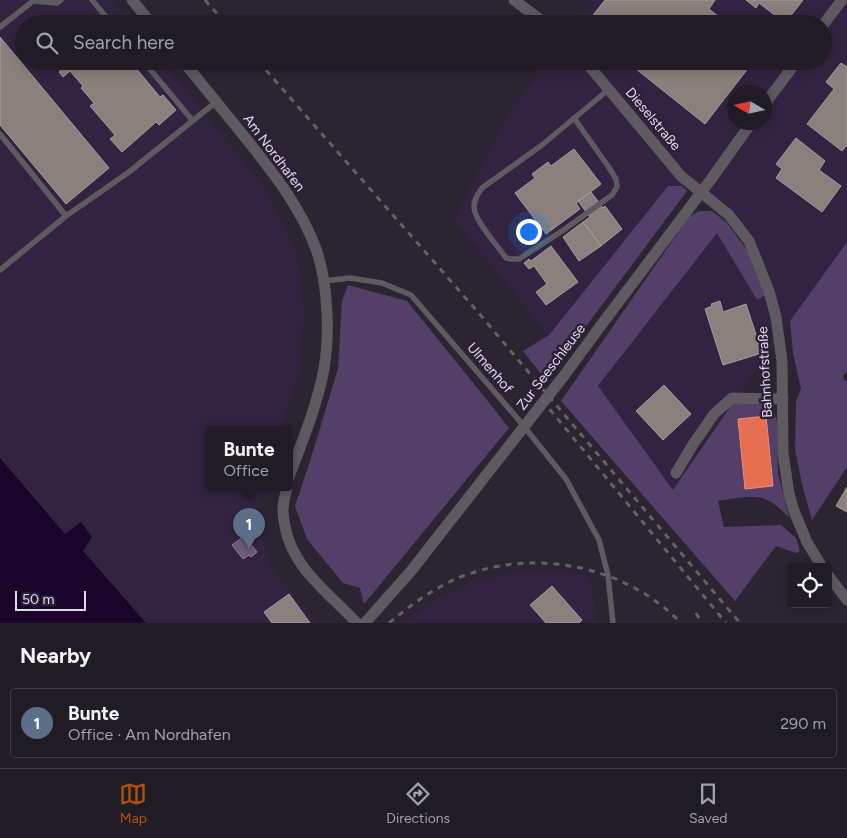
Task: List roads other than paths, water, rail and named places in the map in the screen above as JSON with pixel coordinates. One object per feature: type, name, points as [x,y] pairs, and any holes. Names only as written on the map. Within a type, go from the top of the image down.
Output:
[{"type":"street","points":[[132,0],[144,15]]},
{"type":"street","points":[[514,0],[534,15]]},
{"type":"street","points":[[831,15],[842,0]]},
{"type":"street","name":"Am Nordhafen","points":[[190,70],[277,178],[304,220],[317,250],[324,281],[328,330],[324,368],[306,433],[293,467]]},
{"type":"street","name":"Dieselstraße","points":[[592,70],[681,176],[702,192]]},
{"type":"street","points":[[772,93],[789,70]]},
{"type":"street","name":"Zur Seeschleuse","points":[[365,623],[412,571],[563,378],[746,130]]},
{"type":"street","name":"Bahnhofstraße","points":[[702,192],[729,215],[748,241],[763,273],[772,300],[779,332],[782,361],[783,453],[789,494],[806,542],[819,563]]},
{"type":"street","points":[[676,473],[714,414],[732,398],[783,399]]},
{"type":"street","points":[[286,491],[282,510],[287,535],[296,557],[318,585],[357,623]]},
{"type":"street","points":[[832,580],[847,600]]},
{"type":"lane","points":[[0,26],[34,1],[57,3],[61,0]]},
{"type":"lane","points":[[92,0],[104,15]]},
{"type":"lane","points":[[150,70],[193,121]]},
{"type":"lane","points":[[574,118],[608,166],[616,179],[617,187],[612,195],[519,259],[506,258],[478,221],[474,208],[476,195],[482,188],[542,145],[574,118],[608,90]]},
{"type":"lane","points":[[0,270],[66,216],[129,172],[216,102]]},
{"type":"lane","points":[[0,134],[66,216]]},
{"type":"lane","name":"Ulmenhof","points":[[324,281],[350,278],[382,283],[411,295],[518,419],[566,479],[599,540],[608,575],[613,623]]},
{"type":"railway","points":[[205,0],[218,15]]},
{"type":"railway","points":[[266,70],[477,311],[740,623]]},
{"type":"railway","points":[[542,400],[726,623]]},
{"type":"railway","points":[[389,623],[424,596],[453,580],[491,568],[520,564],[550,564],[579,568],[607,576],[634,588],[659,603],[681,623]]},
{"type":"railway","points":[[696,613],[702,623]]},
{"type":"place","name":"Bunte","points":[[249,549]]}]
